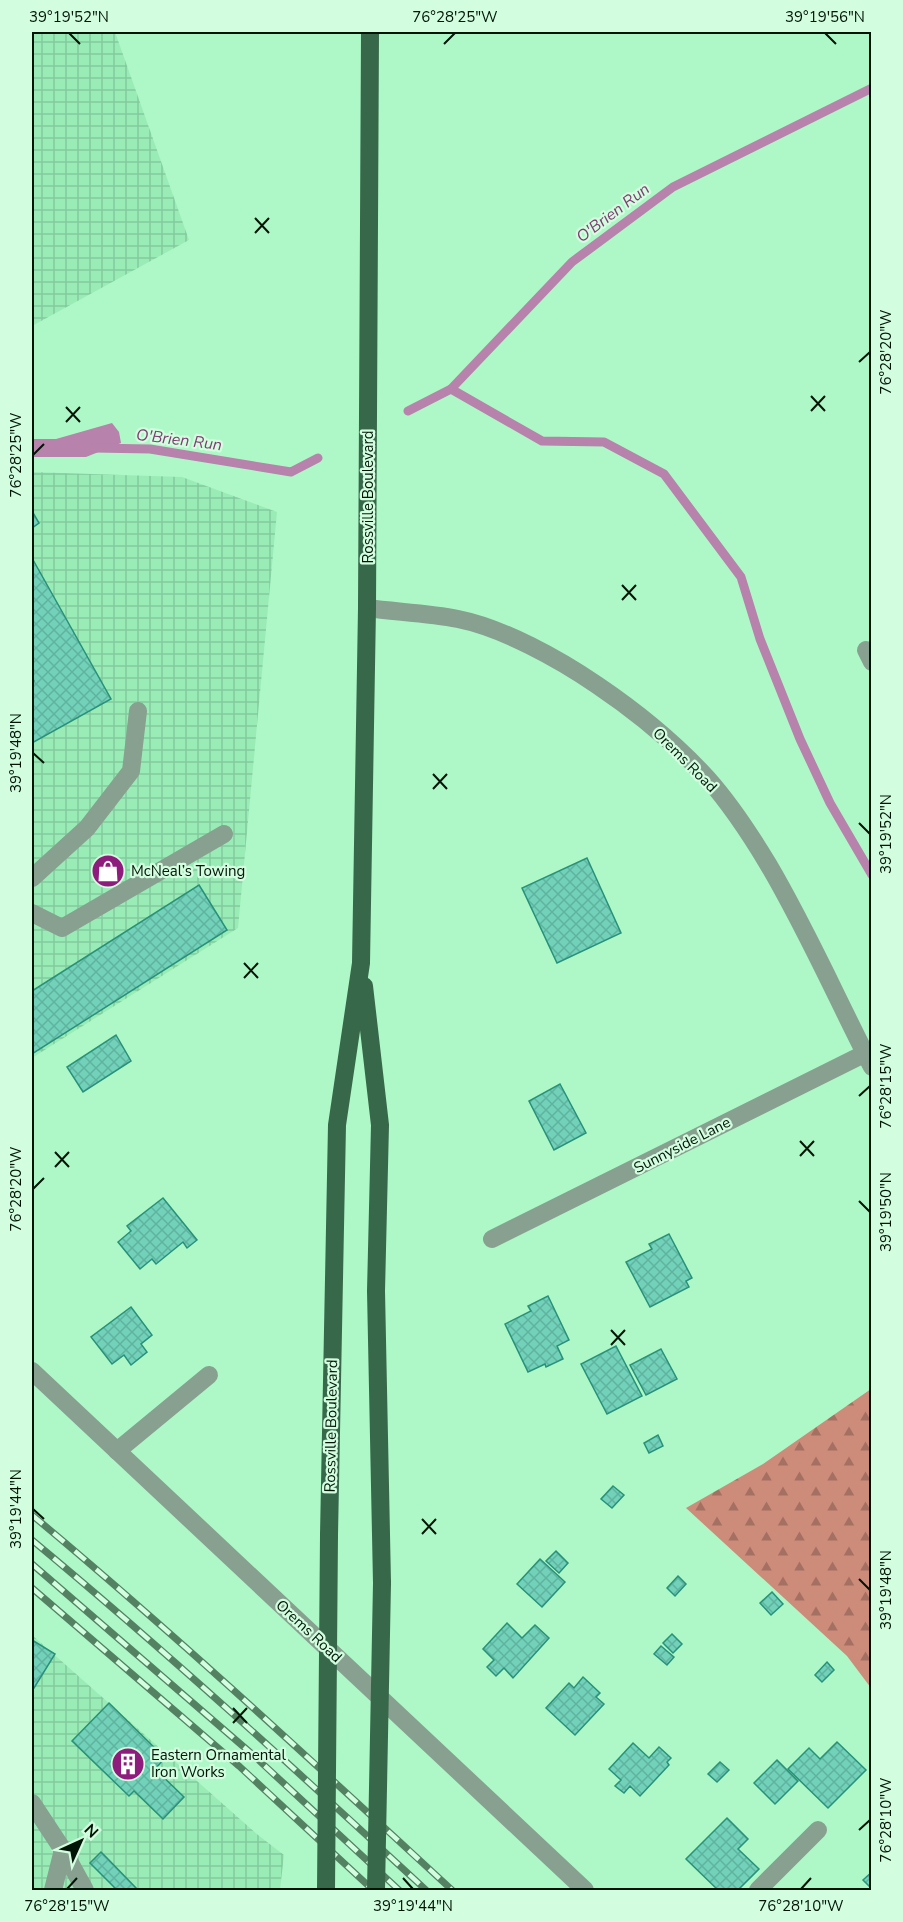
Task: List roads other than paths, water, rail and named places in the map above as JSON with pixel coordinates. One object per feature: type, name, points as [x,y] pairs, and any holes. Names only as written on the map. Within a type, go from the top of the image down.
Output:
[{"type":"main road","name":"Rossville Boulevard","points":[[326,1890],[329,1535],[337,1125],[361,963],[368,608],[370,32]]},
{"type":"main road","name":"Rossville Boulevard","points":[[361,963],[380,1125],[376,1291],[382,1583],[376,1890]]},
{"type":"street","name":"Orems Road","points":[[368,608],[458,619],[511,637],[570,666],[620,701],[668,739],[708,780],[747,829],[788,897],[869,1056]]},
{"type":"street","points":[[32,878],[87,828],[131,771],[138,711]]},
{"type":"street","points":[[32,913],[62,928],[224,834]]},
{"type":"street","name":"Sunnyside Lane","points":[[492,1239],[869,1056]]},
{"type":"street","name":"Orems Road","points":[[32,1371],[585,1890]]},
{"type":"street","points":[[117,1451],[209,1375]]},
{"type":"street","points":[[32,1803],[63,1850],[85,1890]]},
{"type":"street","points":[[758,1890],[818,1830]]},
{"type":"street","points":[[53,1890],[63,1850]]},
{"type":"waterway","name":"O'Brien Run","points":[[408,411],[451,389],[572,262],[673,187],[872,88]]},
{"type":"waterway","points":[[451,389],[542,441],[604,442],[664,474],[741,577],[760,639],[800,739],[830,803],[872,875]]},
{"type":"waterway","name":"O'Brien Run","points":[[94,448],[150,449],[291,472],[318,458]]},
{"type":"railway","points":[[32,1515],[192,1653],[452,1890]]},
{"type":"railway","points":[[32,1540],[280,1756],[426,1890]]},
{"type":"railway","points":[[32,1564],[252,1754],[399,1890]]},
{"type":"railway","points":[[32,1588],[239,1766],[373,1890]]},
{"type":"place","name":"McNeal’s Towing","points":[[108,871]]},
{"type":"place","name":"Eastern Ornamental Iron Works","points":[[128,1764]]}]
